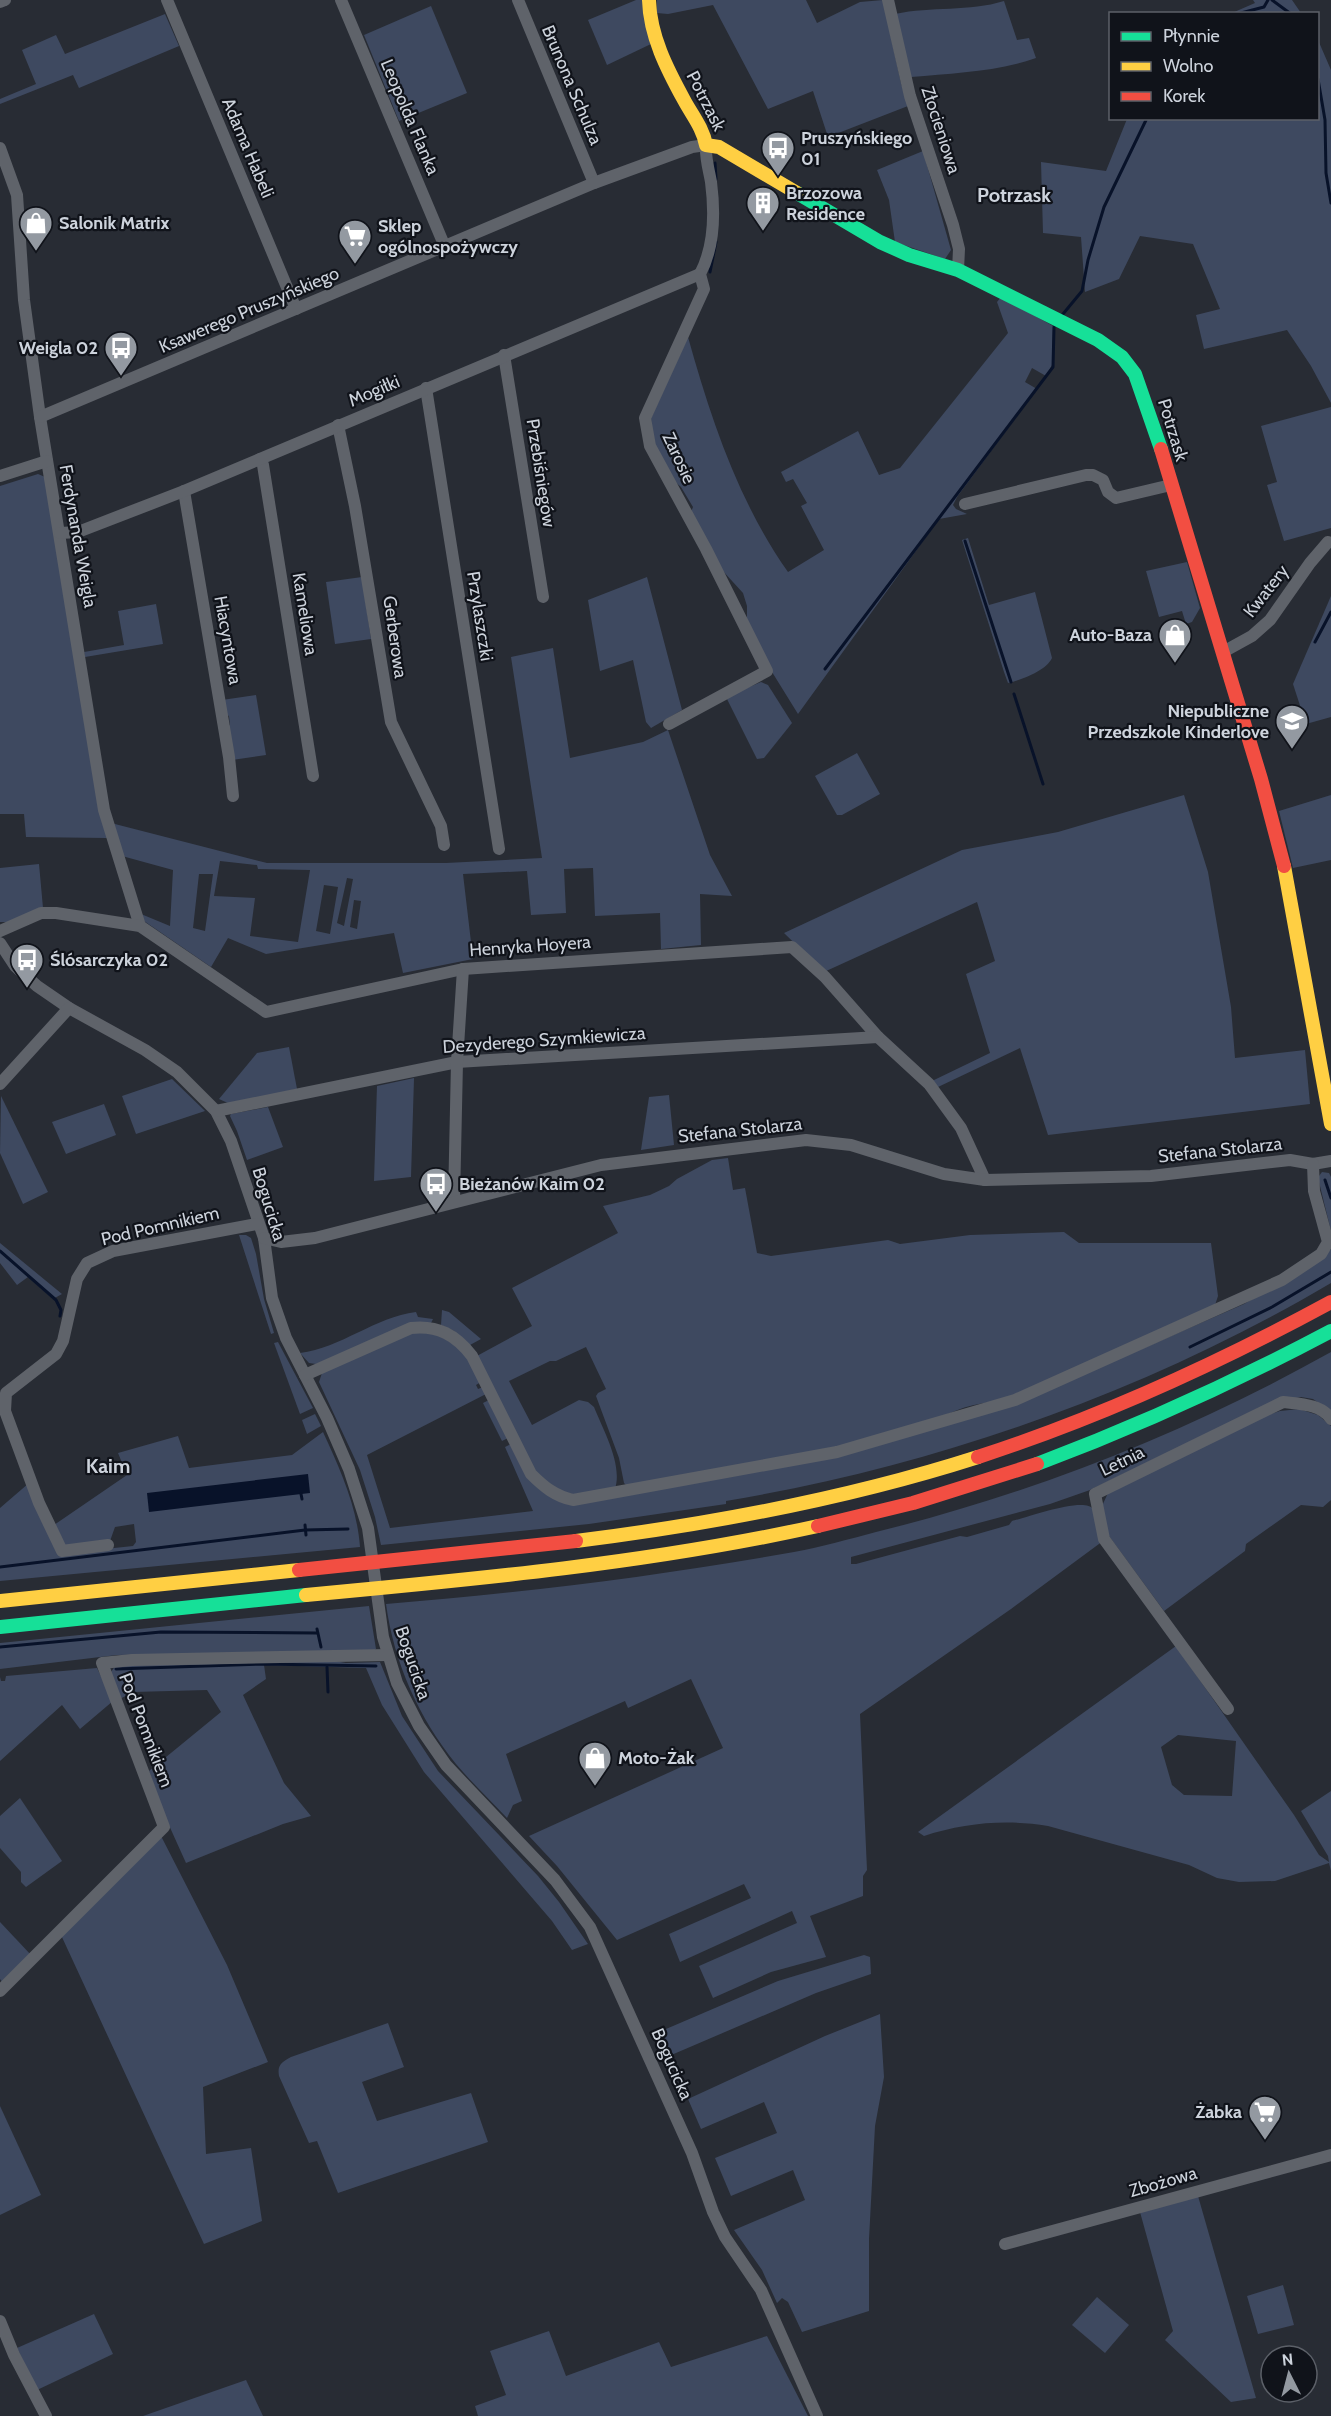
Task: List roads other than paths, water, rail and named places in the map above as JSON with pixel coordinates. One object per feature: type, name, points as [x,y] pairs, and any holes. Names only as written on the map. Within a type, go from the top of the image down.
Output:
[{"type":"main road","name":"Potrzask","points":[[649,0],[659,46],[683,99],[705,135],[706,145],[719,147],[880,242],[909,255],[958,270],[1098,340],[1122,357],[1140,386],[1261,779],[1284,867],[1331,1124]]},
{"type":"main road","points":[[0,1600],[584,1540],[705,1523],[822,1500],[915,1476],[1032,1439],[1118,1406],[1217,1362],[1331,1302]]},
{"type":"main road","points":[[0,1627],[573,1567],[713,1547],[800,1530],[894,1508],[997,1477],[1125,1430],[1230,1384],[1331,1331]]},
{"type":"street","points":[[0,2],[5,0]]},
{"type":"street","name":"Adama Habeli","points":[[167,0],[296,309]]},
{"type":"street","name":"Leopolda Flanka","points":[[342,0],[445,247]]},
{"type":"street","name":"Brunona Schulza","points":[[518,0],[594,183]]},
{"type":"street","name":"Złocieniowa","points":[[888,0],[910,96],[953,225],[959,249],[958,270]]},
{"type":"street","name":"Ksawerego Pruszyńskiego","points":[[40,417],[594,183],[692,147],[706,145]]},
{"type":"street","name":"Zarosie","points":[[669,724],[766,671],[706,549],[650,446],[645,418],[704,289],[700,274],[707,261],[712,241],[713,205],[706,145]]},
{"type":"street","name":"Ferdynanda Weigla","points":[[0,148],[16,195],[24,300],[40,417],[104,810],[140,926]]},
{"type":"street","name":"Mogiłki","points":[[60,533],[78,532],[184,490],[700,274]]},
{"type":"street","name":"Przebiśniegów","points":[[504,355],[543,597]]},
{"type":"street","name":"Przylaszczki","points":[[426,388],[499,849]]},
{"type":"street","name":"Gerberowa","points":[[338,425],[355,506],[391,722],[441,826],[444,845]]},
{"type":"street","name":"Kameliowa","points":[[260,459],[314,776]]},
{"type":"street","points":[[0,476],[47,461]]},
{"type":"street","points":[[965,504],[1086,475],[1093,475],[1103,480],[1107,492],[1116,498],[1171,485]]},
{"type":"street","name":"Hiacyntowa","points":[[184,490],[229,757],[233,796]]},
{"type":"street","name":"Kwatery","points":[[1222,652],[1252,636],[1270,620],[1310,563],[1328,542]]},
{"type":"street","name":"Henryka Hoyera","points":[[0,931],[41,913],[140,926],[266,1012],[463,969],[792,947],[825,977],[878,1037],[929,1083],[961,1128],[985,1180]]},
{"type":"street","name":"Bogucicka","points":[[0,943],[15,966],[37,986],[69,1008],[145,1050],[177,1072],[216,1111],[231,1141],[257,1224],[264,1238],[272,1298],[286,1338],[349,1469],[368,1528],[380,1619],[388,1655],[407,1705],[438,1756],[460,1782],[555,1880],[590,1928],[692,2153],[713,2212],[725,2237],[761,2290],[817,2416]]},
{"type":"street","points":[[454,1201],[457,1062],[463,969]]},
{"type":"street","points":[[0,1084],[69,1008]]},
{"type":"street","name":"Dezyderego Szymkiewicza","points":[[216,1111],[457,1062],[878,1037]]},
{"type":"street","name":"Stefana Stolarza","points":[[264,1238],[281,1242],[315,1238],[601,1165],[806,1140],[851,1145],[944,1174],[985,1180],[1151,1176],[1290,1160],[1312,1164],[1331,1161]]},
{"type":"street","points":[[305,1376],[411,1328],[439,1329],[461,1342],[472,1356],[531,1474],[543,1486],[560,1497],[573,1500],[837,1452],[1015,1400],[1282,1280],[1322,1254],[1328,1242],[1314,1191],[1312,1164]]},
{"type":"street","name":"Pod Pomnikiem","points":[[108,1545],[62,1551],[39,1503],[5,1411],[6,1393],[56,1354],[63,1341],[77,1279],[87,1263],[113,1251],[257,1224]]},
{"type":"street","name":"Letnia","points":[[1228,1709],[1104,1539],[1095,1494],[1283,1402],[1306,1404],[1328,1414],[1331,1419]]},
{"type":"street","name":"Pod Pomnikiem","points":[[0,1991],[164,1827],[102,1663],[144,1660],[388,1655]]},
{"type":"street","name":"Zbożowa","points":[[1005,2244],[1331,2155]]},
{"type":"street","points":[[0,2321],[14,2355],[46,2416]]},
{"type":"waterway","points":[[1245,12],[1264,7],[1268,0]]},
{"type":"waterway","points":[[1272,0],[1288,12]]},
{"type":"waterway","points":[[1319,85],[1325,120],[1326,173],[1331,203]]},
{"type":"waterway","points":[[1063,314],[1082,291],[1088,260],[1104,207],[1146,120]]},
{"type":"waterway","points":[[715,163],[716,179]]},
{"type":"waterway","points":[[710,272],[716,242]]},
{"type":"waterway","points":[[825,669],[1053,367],[1054,327]]},
{"type":"waterway","points":[[965,541],[1011,682]]},
{"type":"waterway","points":[[1315,642],[1331,612]]},
{"type":"waterway","points":[[1014,694],[1043,784]]},
{"type":"waterway","points":[[1325,1180],[1331,1198]]},
{"type":"waterway","points":[[0,1251],[56,1300],[61,1310],[60,1316]]},
{"type":"waterway","points":[[1190,1347],[1272,1307],[1331,1272]]},
{"type":"waterway","points":[[301,1494],[302,1499]]},
{"type":"waterway","points":[[305,1525],[306,1535]]},
{"type":"waterway","points":[[0,1567],[305,1530],[348,1529]]},
{"type":"waterway","points":[[317,1629],[321,1647]]},
{"type":"waterway","points":[[0,1647],[161,1632],[317,1633]]},
{"type":"waterway","points":[[116,1669],[264,1664],[376,1666]]},
{"type":"waterway","points":[[327,1667],[328,1692]]},
{"type":"place","name":"Pruszyńskiego 01","points":[[778,177]]},
{"type":"place","name":"Brzozowa Residence","points":[[763,232]]},
{"type":"place","name":"Salonik Matrix","points":[[36,252]]},
{"type":"place","name":"Sklep ogólnospożywczy","points":[[355,265]]},
{"type":"place","name":"Weigla 02","points":[[121,377]]},
{"type":"place","name":"Auto-Baza","points":[[1175,664]]},
{"type":"place","name":"Niepubliczne Przedszkole Kinderlove","points":[[1292,750]]},
{"type":"place","name":"Ślósarczyka 02","points":[[27,989]]},
{"type":"place","name":"Bieżanów Kaim 02","points":[[436,1213]]},
{"type":"place","name":"Moto-Żak","points":[[595,1787]]},
{"type":"place","name":"Żabka","points":[[1265,2141]]},
{"type":"district","name":"Potrzask","points":[[1014,195]]},
{"type":"district","name":"Kaim","points":[[108,1466]]}]
